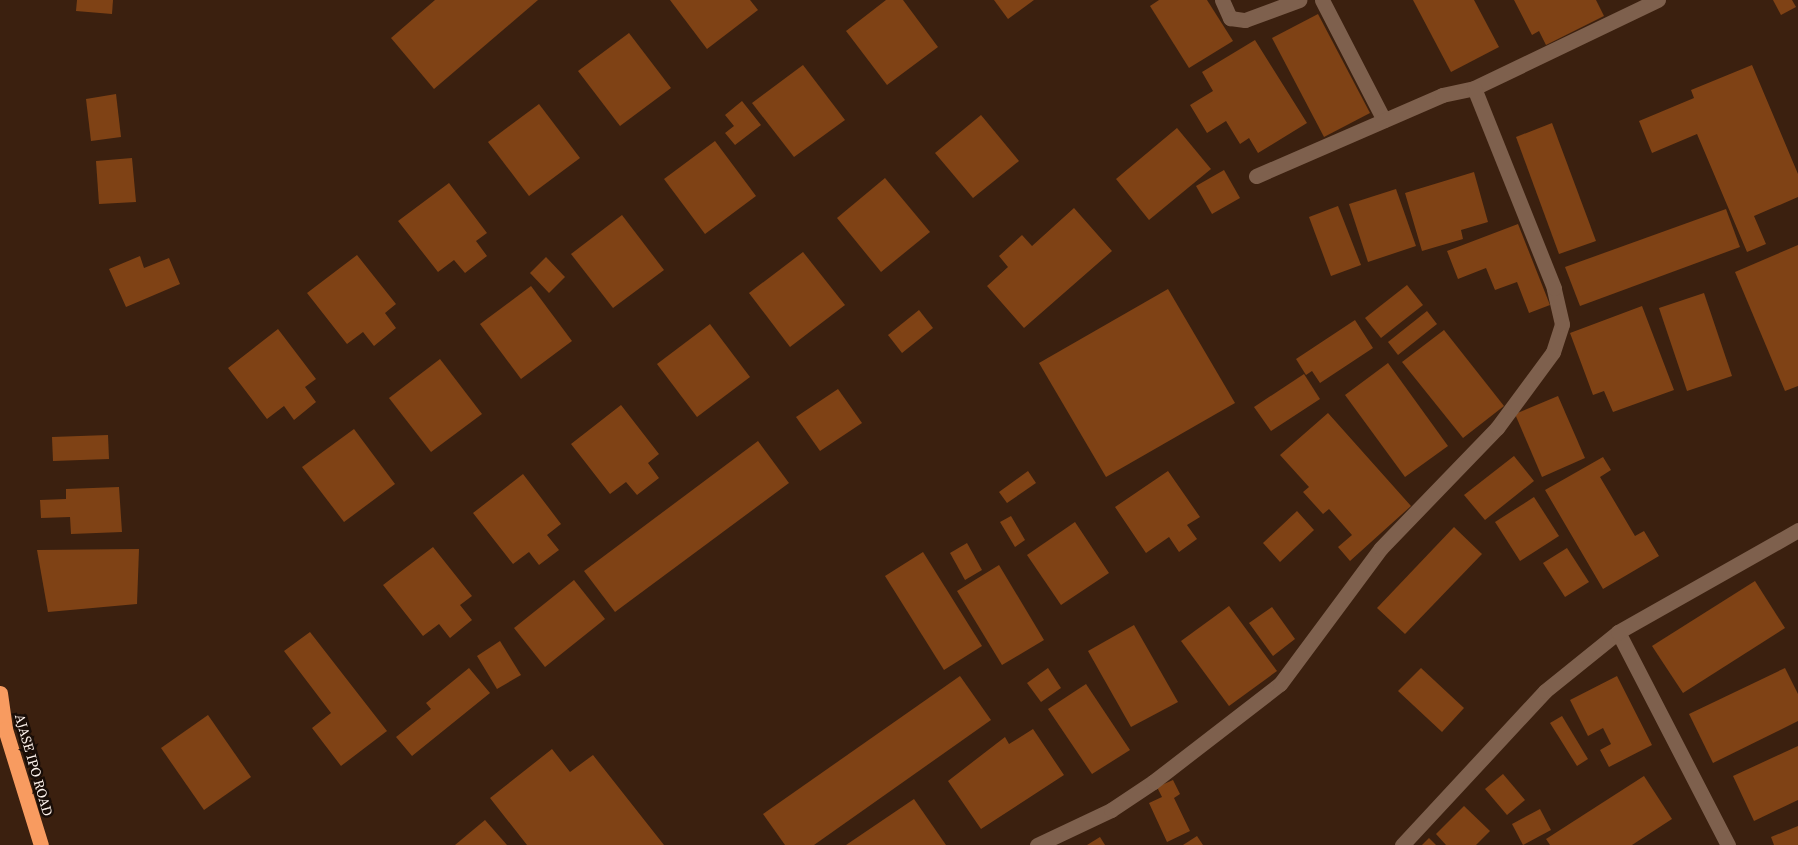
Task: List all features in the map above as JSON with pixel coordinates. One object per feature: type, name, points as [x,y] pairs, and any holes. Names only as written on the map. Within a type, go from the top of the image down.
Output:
[{"type":"highway","name":"AJASE IPO ROAD","points":[[0,693],[5,729],[41,845]]},
{"type":"street","points":[[1222,0],[1230,18],[1245,20],[1299,0]]},
{"type":"street","points":[[1322,0],[1384,120]]},
{"type":"street","points":[[1256,176],[1442,95],[1474,88],[1658,0]]},
{"type":"street","points":[[1037,845],[1111,810],[1153,782],[1280,684],[1375,555],[1497,428],[1553,352],[1562,324],[1554,288],[1474,88]]},
{"type":"street","points":[[1402,845],[1545,691],[1618,632],[1798,530]]},
{"type":"street","points":[[1618,632],[1728,845]]},
{"type":"building","points":[[77,0],[113,0],[112,14],[76,11]]},
{"type":"building","points":[[435,0],[538,0],[434,89],[391,38]]},
{"type":"building","points":[[670,0],[750,0],[758,10],[707,49]]},
{"type":"building","points":[[886,0],[903,0],[938,47],[887,85],[846,31]]},
{"type":"building","points":[[994,0],[1034,0],[1008,19]]},
{"type":"building","points":[[1159,0],[1207,0],[1233,41],[1189,68],[1150,6]]},
{"type":"building","points":[[1413,0],[1474,0],[1499,47],[1451,72]]},
{"type":"building","points":[[1514,0],[1596,0],[1604,16],[1546,45],[1539,31],[1532,35]]},
{"type":"building","points":[[1773,0],[1792,0],[1796,7],[1781,15]]},
{"type":"building","points":[[1318,14],[1370,113],[1324,137],[1272,38]]},
{"type":"building","points":[[629,33],[671,88],[620,126],[578,71]]},
{"type":"building","points":[[1255,40],[1307,123],[1258,153],[1249,138],[1240,144],[1226,121],[1207,133],[1190,105],[1213,91],[1202,72]]},
{"type":"building","points":[[803,65],[845,120],[794,157],[752,103]]},
{"type":"building","points":[[1752,65],[1798,174],[1798,197],[1754,216],[1766,244],[1747,252],[1697,134],[1652,153],[1639,121],[1694,98],[1691,90]]},
{"type":"building","points":[[116,94],[121,137],[91,141],[86,99]]},
{"type":"building","points":[[742,101],[761,125],[735,145],[725,133],[734,126],[725,115]]},
{"type":"building","points":[[539,104],[580,158],[529,196],[488,142]]},
{"type":"building","points":[[981,115],[1019,161],[973,198],[935,153]]},
{"type":"building","points":[[1552,123],[1596,241],[1559,254],[1516,137]]},
{"type":"building","points":[[1177,128],[1211,169],[1149,220],[1116,179]]},
{"type":"building","points":[[715,141],[756,196],[705,234],[664,179]]},
{"type":"building","points":[[132,158],[136,202],[99,204],[96,161]]},
{"type":"building","points":[[1224,170],[1240,198],[1212,214],[1196,186]]},
{"type":"building","points":[[1474,172],[1488,222],[1461,230],[1463,239],[1422,251],[1405,193]]},
{"type":"building","points":[[885,178],[930,232],[881,272],[837,218]]},
{"type":"building","points":[[449,183],[487,233],[476,241],[487,256],[465,273],[454,260],[438,272],[398,221]]},
{"type":"building","points":[[1396,189],[1416,246],[1368,262],[1349,204]]},
{"type":"building","points":[[1338,206],[1361,265],[1331,276],[1309,217]]},
{"type":"building","points":[[1074,208],[1112,251],[1024,328],[987,286],[1008,267],[999,256],[1022,235],[1032,246]]},
{"type":"building","points":[[1726,209],[1740,247],[1580,306],[1565,267]]},
{"type":"building","points":[[622,215],[664,270],[613,308],[571,254]]},
{"type":"building","points":[[1518,224],[1550,305],[1529,313],[1517,282],[1495,290],[1486,268],[1458,279],[1447,251]]},
{"type":"building","points":[[1798,245],[1798,386],[1785,391],[1735,272]]},
{"type":"building","points":[[803,252],[845,305],[790,347],[749,293]]},
{"type":"building","points":[[357,255],[396,304],[385,313],[396,328],[374,346],[363,332],[347,344],[307,293]]},
{"type":"building","points":[[140,256],[144,268],[169,258],[180,284],[126,307],[109,269]]},
{"type":"building","points":[[546,257],[565,277],[549,293],[530,273]]},
{"type":"building","points":[[1407,285],[1423,305],[1381,338],[1365,318]]},
{"type":"building","points":[[531,286],[572,341],[521,379],[480,324]]},
{"type":"building","points":[[1168,289],[1235,403],[1106,477],[1039,363]]},
{"type":"building","points":[[1704,293],[1732,376],[1687,391],[1659,308]]},
{"type":"building","points":[[1642,306],[1674,390],[1613,412],[1604,391],[1593,395],[1570,333]]},
{"type":"building","points":[[919,310],[933,328],[902,353],[888,335]]},
{"type":"building","points":[[1427,311],[1437,324],[1398,355],[1388,342]]},
{"type":"building","points":[[1355,320],[1373,348],[1320,383],[1312,371],[1306,375],[1296,359]]},
{"type":"building","points":[[710,324],[750,377],[697,417],[657,364]]},
{"type":"building","points":[[278,329],[316,379],[305,387],[316,402],[294,420],[284,406],[267,419],[228,368]]},
{"type":"building","points":[[1444,330],[1504,406],[1463,438],[1402,362]]},
{"type":"building","points":[[440,359],[482,414],[431,452],[389,398]]},
{"type":"building","points":[[1388,363],[1448,446],[1405,477],[1345,395]]},
{"type":"building","points":[[1304,374],[1320,399],[1271,431],[1254,407]]},
{"type":"building","points":[[838,389],[862,423],[820,451],[796,417]]},
{"type":"building","points":[[1558,396],[1585,458],[1542,477],[1515,414]]},
{"type":"building","points":[[621,405],[659,454],[648,463],[659,478],[637,495],[626,482],[610,494],[571,444]]},
{"type":"building","points":[[1328,413],[1411,506],[1350,561],[1338,547],[1352,535],[1329,509],[1323,514],[1303,492],[1309,487],[1280,455]]},
{"type":"building","points":[[354,429],[395,484],[344,522],[302,467]]},
{"type":"building","points":[[108,435],[109,459],[53,461],[52,437]]},
{"type":"building","points":[[758,441],[789,483],[615,612],[584,571]]},
{"type":"building","points":[[1514,456],[1534,481],[1485,520],[1464,495]]},
{"type":"building","points":[[1603,457],[1611,470],[1600,477],[1635,536],[1644,531],[1659,556],[1603,589],[1545,490]]},
{"type":"building","points":[[1028,471],[1036,483],[1007,503],[999,492]]},
{"type":"building","points":[[1168,471],[1200,517],[1187,525],[1197,539],[1179,552],[1169,537],[1146,553],[1115,507]]},
{"type":"building","points":[[523,474],[561,524],[547,535],[559,550],[539,565],[529,552],[513,564],[473,513]]},
{"type":"building","points":[[119,487],[122,532],[71,534],[70,517],[41,518],[40,500],[66,499],[66,489]]},
{"type":"building","points":[[1534,497],[1559,536],[1520,561],[1495,522]]},
{"type":"building","points":[[1297,511],[1314,530],[1280,562],[1263,543]]},
{"type":"building","points":[[1011,516],[1025,540],[1015,547],[1000,522]]},
{"type":"building","points":[[1075,522],[1109,573],[1061,605],[1027,555]]},
{"type":"building","points":[[1454,527],[1482,554],[1405,634],[1377,608]]},
{"type":"building","points":[[967,543],[982,570],[965,580],[950,553]]},
{"type":"building","points":[[433,547],[472,596],[460,605],[472,620],[450,638],[439,624],[423,636],[383,585]]},
{"type":"building","points":[[1567,548],[1589,582],[1565,597],[1543,563]]},
{"type":"building","points":[[139,549],[137,604],[48,612],[37,550]]},
{"type":"building","points":[[923,552],[982,646],[944,670],[885,576]]},
{"type":"building","points":[[999,565],[1044,640],[1002,665],[957,591]]},
{"type":"building","points":[[574,580],[605,619],[545,667],[514,628]]},
{"type":"building","points":[[1755,581],[1785,628],[1683,693],[1652,646]]},
{"type":"building","points":[[1229,606],[1277,671],[1229,706],[1181,641]]},
{"type":"building","points":[[1272,607],[1295,639],[1273,656],[1249,623]]},
{"type":"building","points":[[1134,625],[1178,702],[1131,727],[1088,651]]},
{"type":"building","points":[[310,632],[387,731],[341,766],[312,728],[331,713],[284,651]]},
{"type":"building","points":[[500,641],[521,675],[497,689],[477,656]]},
{"type":"building","points":[[469,668],[490,693],[412,756],[396,737],[431,709],[426,703]]},
{"type":"building","points":[[1048,668],[1061,688],[1041,702],[1027,683]]},
{"type":"building","points":[[1421,668],[1464,708],[1442,732],[1398,691]]},
{"type":"building","points":[[1785,668],[1798,694],[1798,721],[1713,763],[1689,714]]},
{"type":"building","points":[[960,676],[991,720],[814,845],[785,845],[763,814]]},
{"type":"building","points":[[1617,676],[1652,745],[1609,767],[1600,750],[1611,744],[1603,728],[1588,736],[1570,700]]},
{"type":"building","points":[[1086,684],[1130,750],[1092,774],[1048,709]]},
{"type":"building","points":[[208,715],[251,777],[204,810],[161,748]]},
{"type":"building","points":[[1562,716],[1588,759],[1577,766],[1550,723]]},
{"type":"building","points":[[1033,729],[1064,775],[981,829],[948,781],[1005,737],[1009,744]]},
{"type":"building","points":[[1798,746],[1798,800],[1754,821],[1733,776]]},
{"type":"building","points":[[552,749],[570,772],[593,755],[664,845],[527,845],[490,798]]},
{"type":"building","points":[[1503,774],[1525,800],[1507,815],[1485,789]]},
{"type":"building","points":[[1644,776],[1672,819],[1632,845],[1550,845],[1546,839]]},
{"type":"building","points":[[1173,780],[1180,794],[1174,798],[1190,831],[1167,842],[1149,803],[1162,797],[1157,787]]},
{"type":"building","points":[[914,799],[946,845],[846,845]]},
{"type":"building","points":[[1464,806],[1490,831],[1476,845],[1446,845],[1436,834]]},
{"type":"building","points":[[1540,809],[1551,830],[1523,845],[1512,824]]},
{"type":"building","points":[[485,820],[507,845],[455,845]]},
{"type":"building","points":[[1798,826],[1798,845],[1774,845],[1771,837]]},
{"type":"building","points":[[1197,836],[1203,845],[1183,845]]},
{"type":"building","points":[[1100,837],[1105,845],[1087,845]]},
{"type":"building","points":[[1429,838],[1436,845],[1422,845]]}]
